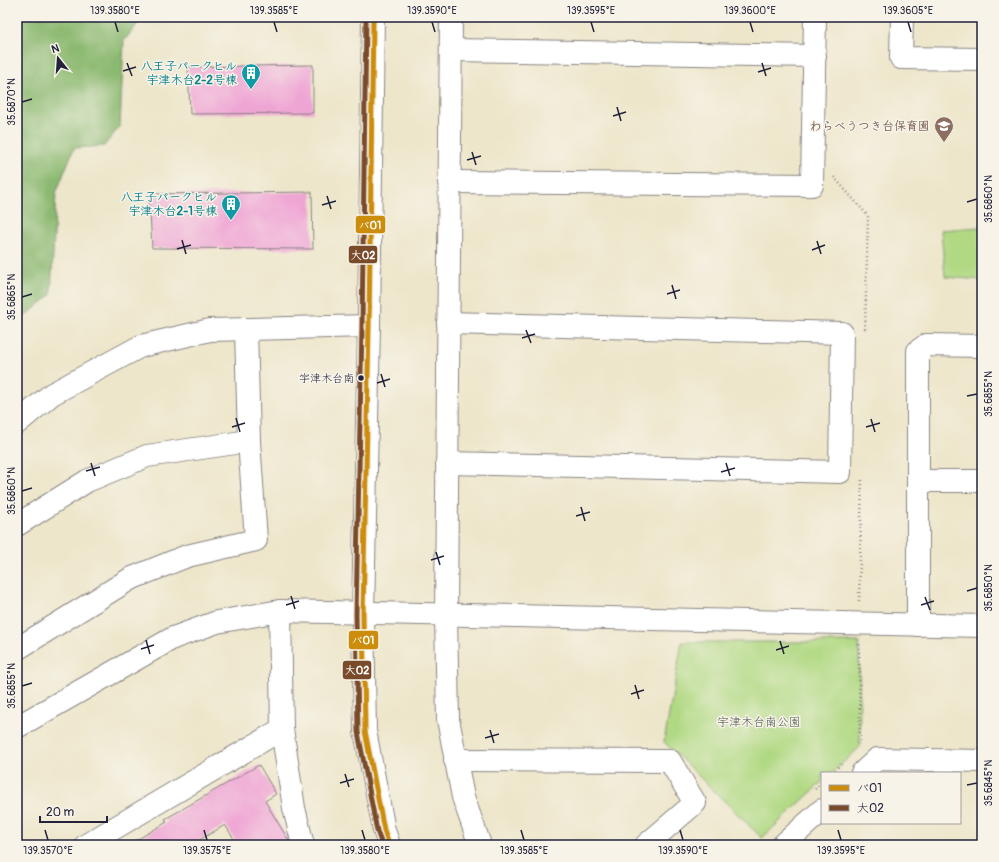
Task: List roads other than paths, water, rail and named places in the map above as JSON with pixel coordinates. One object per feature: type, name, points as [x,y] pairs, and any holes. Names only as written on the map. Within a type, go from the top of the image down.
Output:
[{"type":"street","points":[[373,17],[363,614],[365,731],[384,830],[389,845]]},
{"type":"street","points":[[451,17],[446,615],[448,719],[463,797],[480,845]]},
{"type":"street","points":[[449,182],[812,185],[815,17]]},
{"type":"street","points":[[902,17],[901,58],[982,59]]},
{"type":"street","points":[[451,50],[814,56]]},
{"type":"street","points":[[447,463],[840,472],[842,333],[448,323]]},
{"type":"street","points":[[17,422],[52,394],[141,346],[210,330],[369,326]]},
{"type":"street","points":[[17,649],[130,579],[187,556],[256,540],[249,441],[246,329]]},
{"type":"street","points":[[918,625],[918,351],[926,345],[982,346]]},
{"type":"street","points":[[17,525],[87,481],[147,456],[249,441]]},
{"type":"street","points":[[918,481],[982,481]]},
{"type":"street","points":[[280,611],[282,729],[294,808],[303,845]]},
{"type":"street","points":[[17,727],[173,638],[217,622],[280,611],[363,614],[982,626]]},
{"type":"street","points":[[86,845],[282,729]]},
{"type":"street","points":[[863,772],[877,759],[982,761]]},
{"type":"street","points":[[456,760],[670,761],[695,803],[646,845]]},
{"type":"street","points":[[788,843],[821,811]]},
{"type":"place","name":"八王子パークヒル 宇津木台2-2号棟","points":[[251,90]]},
{"type":"place","name":"わらべうつき台保育園","points":[[944,143]]},
{"type":"place","name":"八王子パークヒル 宇津木台2-1号棟","points":[[231,221]]},
{"type":"place","name":"宇津木台南","points":[[361,378]]},
{"type":"park label","name":"宇津木台南公園","points":[[759,722]]}]
